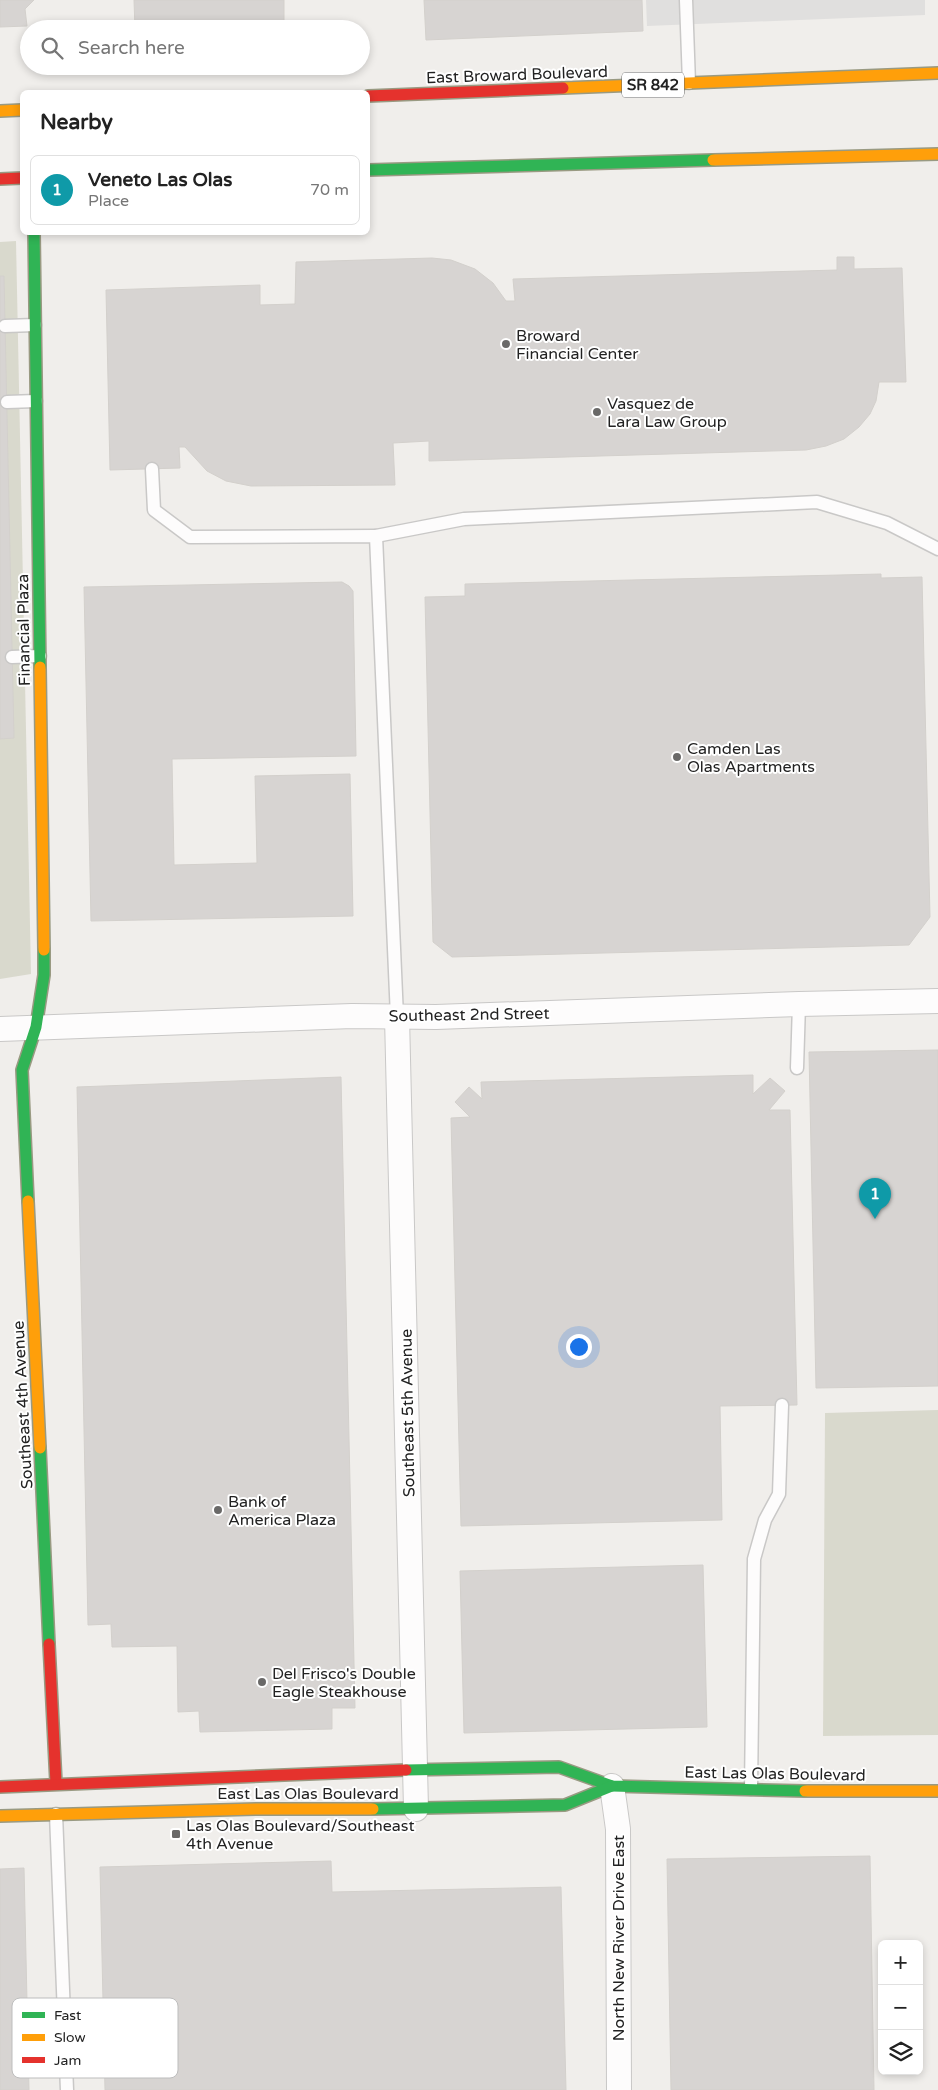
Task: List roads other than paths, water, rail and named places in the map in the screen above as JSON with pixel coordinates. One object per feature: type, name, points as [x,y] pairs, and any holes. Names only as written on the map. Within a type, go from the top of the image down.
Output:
[{"type":"main road","name":"East Broward Boulevard","points":[[370,96],[938,73]]},
{"type":"main road","points":[[0,111],[20,110]]},
{"type":"main road","points":[[370,170],[938,154]]},
{"type":"main road","points":[[0,179],[20,178]]},
{"type":"main road","name":"Financial Plaza","points":[[34,235],[44,975],[36,1027]]},
{"type":"main road","name":"Southeast 4th Avenue","points":[[36,1027],[22,1070],[56,1783]]},
{"type":"main road","name":"East Las Olas Boulevard","points":[[0,1787],[56,1783],[415,1770],[559,1767],[612,1786],[797,1792],[938,1792]]},
{"type":"main road","name":"East Las Olas Boulevard","points":[[0,1816],[256,1809],[416,1809],[565,1806],[612,1786]]},
{"type":"street","name":"Southeast 2nd Street","points":[[0,1029],[352,1016],[397,1017],[938,1001]]},
{"type":"street","name":"Southeast 5th Avenue","points":[[397,1017],[416,1809]]},
{"type":"street","name":"North New River Drive East","points":[[612,1786],[618,1829],[619,2090]]},
{"type":"lane","points":[[686,0],[689,83]]},
{"type":"lane","points":[[5,326],[35,325]]},
{"type":"lane","points":[[7,402],[36,401]]},
{"type":"lane","points":[[152,469],[154,510],[190,537],[376,536],[464,519],[817,502],[887,523],[938,549]]},
{"type":"lane","points":[[376,536],[397,1017]]},
{"type":"lane","points":[[12,657],[40,656]]},
{"type":"lane","points":[[797,1068],[799,1004]]},
{"type":"lane","points":[[750,1789],[754,1559],[766,1520],[779,1494],[782,1405]]},
{"type":"lane","points":[[56,1814],[63,1998]]},
{"type":"place","name":"Broward Financial Center","points":[[506,344]]},
{"type":"place","name":"Vasquez de Lara Law Group","points":[[597,412]]},
{"type":"place","name":"Camden Las Olas Apartments","points":[[677,757]]},
{"type":"place","name":"Veneto Las Olas","points":[[875,1219]]},
{"type":"place","name":"Bank of America Plaza","points":[[218,1510]]},
{"type":"place","name":"Del Frisco's Double Eagle Steakhouse","points":[[262,1682]]},
{"type":"place","name":"Las Olas Boulevard/Southeast 4th Avenue","points":[[176,1834]]}]
